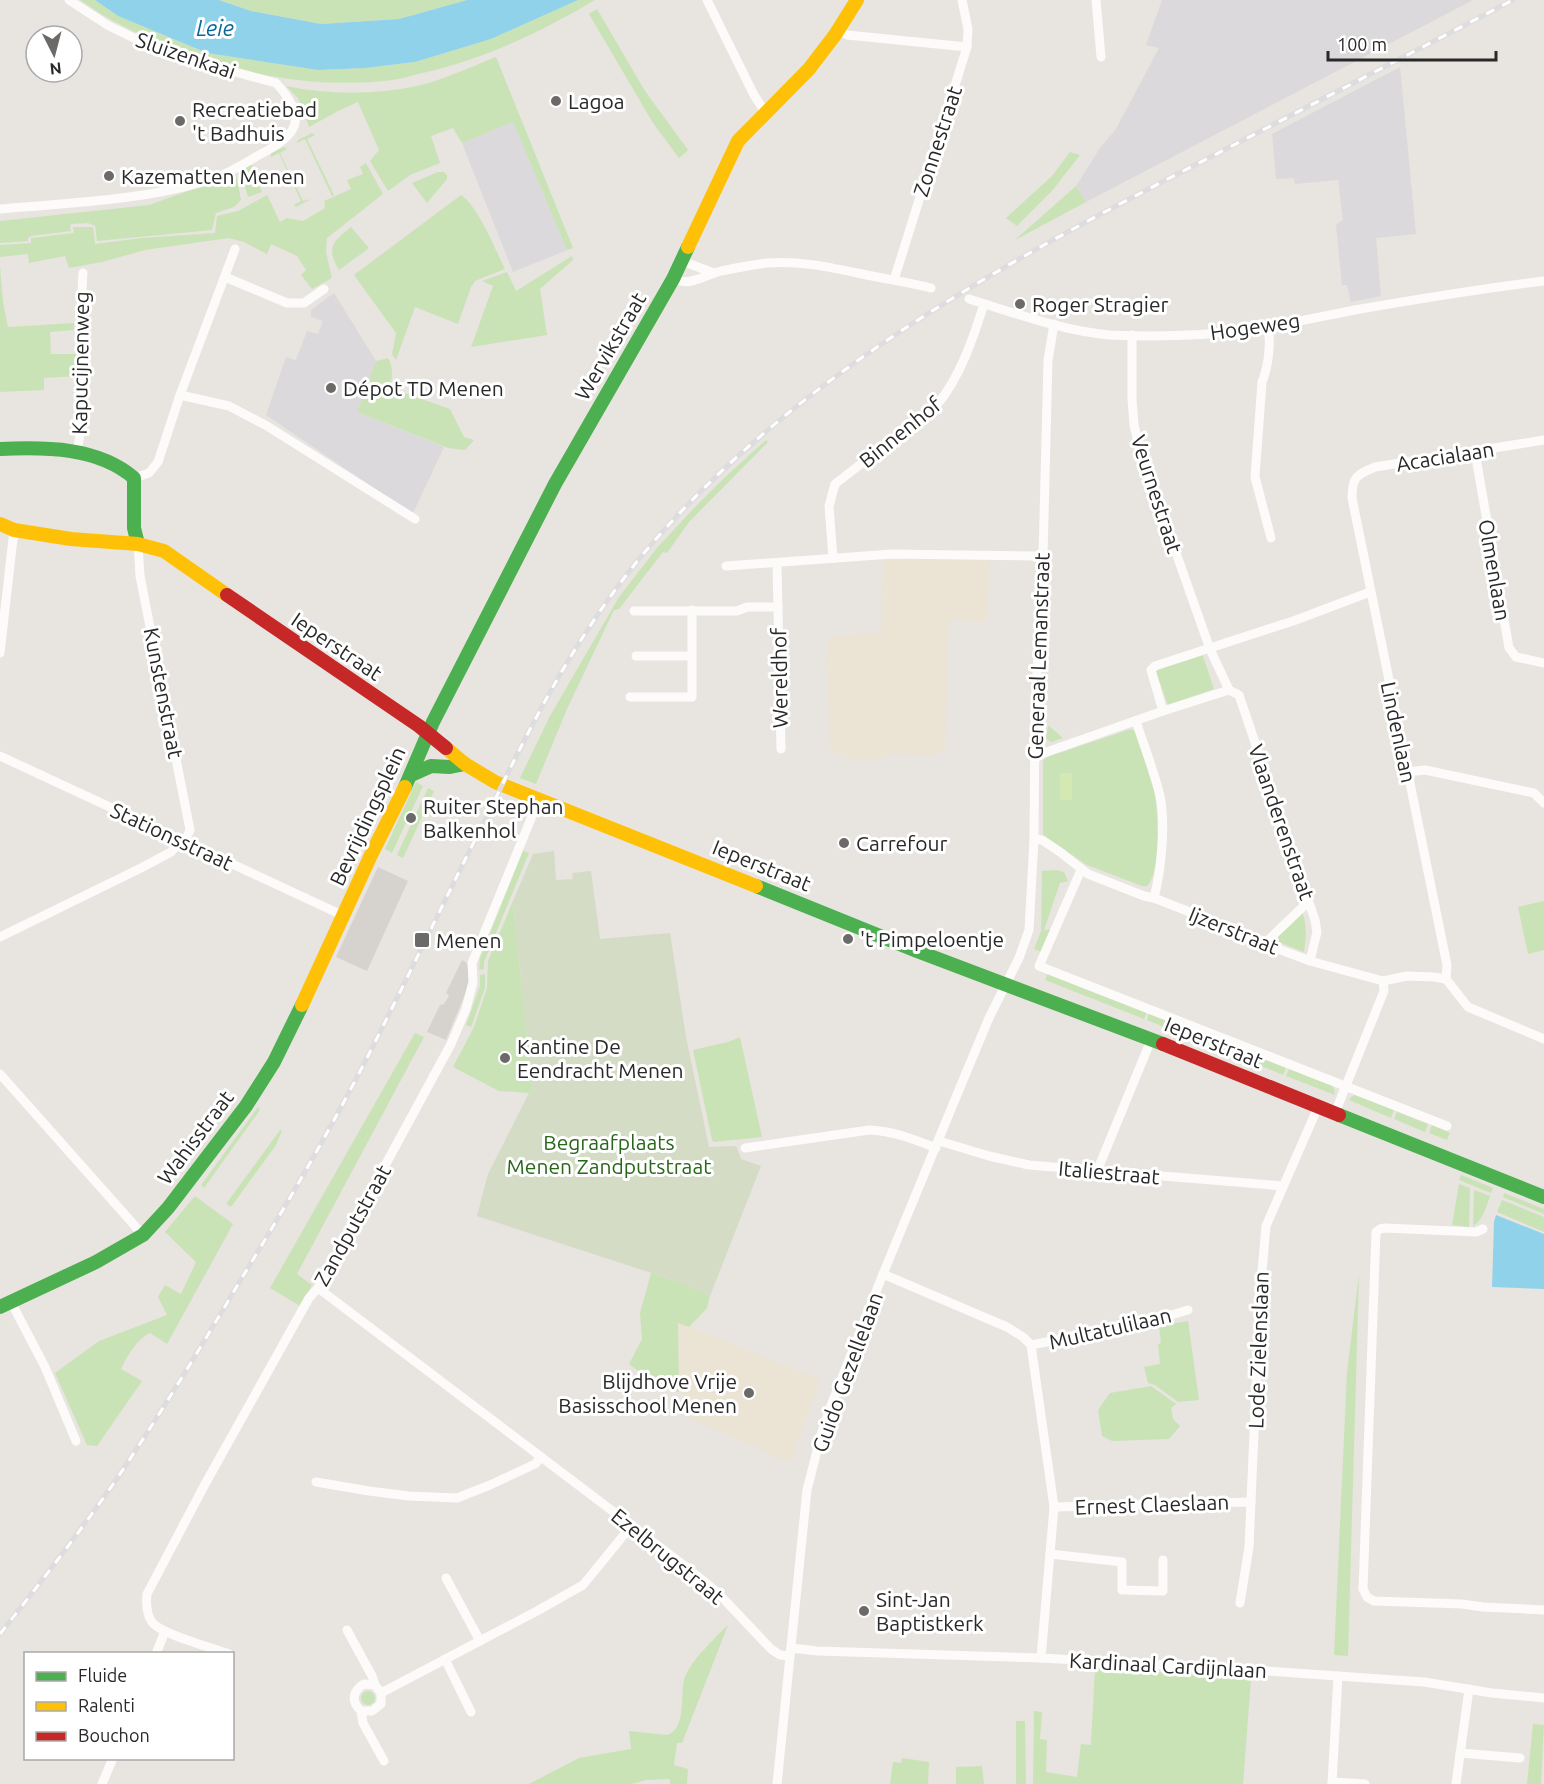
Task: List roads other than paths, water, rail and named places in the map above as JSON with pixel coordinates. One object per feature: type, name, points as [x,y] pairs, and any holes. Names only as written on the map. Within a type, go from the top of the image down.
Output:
[{"type":"street","name":"Sluizenkaai","points":[[0,209],[146,194],[187,186],[220,176],[274,147],[286,139],[293,129],[296,119],[294,109],[288,96],[276,83],[165,53],[109,26],[69,0]]},
{"type":"street","points":[[707,0],[765,112]]},
{"type":"street","name":"Wervikstraat","points":[[428,733],[555,484],[673,279],[738,141],[817,60],[857,0]]},
{"type":"street","name":"Zonnestraat","points":[[894,280],[967,46],[968,29],[962,0]]},
{"type":"street","points":[[1096,0],[1101,57]]},
{"type":"street","points":[[839,29],[847,35],[967,46]]},
{"type":"street","points":[[134,478],[149,473],[158,462],[180,395],[235,249]]},
{"type":"street","points":[[682,261],[714,273]]},
{"type":"street","points":[[673,279],[680,282],[694,281],[714,273],[740,267],[767,263],[797,263],[931,288]]},
{"type":"street","name":"Kapucijnenweg","points":[[76,453],[81,430],[83,385],[80,304],[83,273]]},
{"type":"street","points":[[225,278],[287,303],[304,303],[324,289]]},
{"type":"street","name":"Hogeweg","points":[[969,299],[1089,332],[1132,335],[1209,334],[1544,281]]},
{"type":"street","name":"Binnenhof","points":[[833,558],[829,506],[835,484],[937,405],[955,380],[984,304]]},
{"type":"street","name":"Generaal Lemanstraat","points":[[1006,984],[1029,930],[1034,839],[1034,753],[1043,555],[1048,360],[1054,324]]},
{"type":"street","points":[[1267,326],[1269,332],[1267,370],[1262,382],[1255,477],[1271,538]]},
{"type":"street","name":"Veurnestraat","points":[[1132,335],[1132,399],[1134,425],[1140,451],[1210,649],[1229,690]]},
{"type":"street","points":[[180,395],[230,406],[267,426],[415,519]]},
{"type":"street","name":"Acacialaan","points":[[1352,484],[1359,474],[1375,467],[1544,440]]},
{"type":"street","points":[[0,449],[50,448],[76,453],[117,464],[134,478]]},
{"type":"street","name":"Olmenlaan","points":[[1475,452],[1509,648],[1516,657],[1544,663]]},
{"type":"street","points":[[134,478],[134,528],[138,544]]},
{"type":"street","name":"Lindenlaan","points":[[1352,484],[1352,498],[1370,592],[1447,965],[1446,979]]},
{"type":"street","name":"Ieperstraat","points":[[0,524],[14,530],[71,539],[138,544],[164,551],[428,733],[465,764],[495,782],[917,951],[1040,995],[1544,1197]]},
{"type":"street","points":[[0,653],[14,530]]},
{"type":"street","name":"Kunstenstraat","points":[[138,544],[140,576],[190,830],[183,840]]},
{"type":"street","points":[[726,566],[901,553],[1043,555]]},
{"type":"street","name":"Wereldhof","points":[[777,563],[781,749]]},
{"type":"street","points":[[1163,711],[1151,670],[1155,666],[1300,619],[1370,592]]},
{"type":"street","name":"Wereldhof","points":[[634,611],[736,611],[747,607],[778,606]]},
{"type":"street","points":[[630,697],[692,697],[692,610]]},
{"type":"street","points":[[636,656],[692,656]]},
{"type":"street","points":[[1034,753],[1041,754],[1229,690]]},
{"type":"street","name":"Vlaanderenstraat","points":[[1229,690],[1239,695],[1315,920],[1317,932],[1310,961]]},
{"type":"street","points":[[1136,721],[1160,797],[1163,822],[1159,878],[1154,898]]},
{"type":"street","name":"Bevrijdingsplein","points":[[344,916],[411,775],[428,733]]},
{"type":"street","name":"Stationsstraat","points":[[0,756],[344,916]]},
{"type":"street","points":[[411,775],[431,766],[450,767],[465,764]]},
{"type":"street","points":[[1407,772],[1425,770],[1534,793],[1544,803]]},
{"type":"street","name":"Zandputstraat","points":[[165,1631],[153,1624],[148,1616],[147,1594],[209,1476],[309,1298],[318,1288],[452,1044],[474,982],[472,963],[539,799]]},
{"type":"street","name":"Ijzerstraat","points":[[1034,839],[1041,840],[1060,852],[1081,870],[1310,961],[1383,981],[1407,976],[1446,979]]},
{"type":"street","points":[[0,938],[171,852],[183,840]]},
{"type":"street","name":"Ieperstraat","points":[[1081,870],[1039,966],[1447,1126]]},
{"type":"street","points":[[1264,944],[1308,903]]},
{"type":"street","name":"Wahisstraat","points":[[5,1304],[96,1262],[143,1235],[187,1184],[258,1089],[292,1028],[344,916]]},
{"type":"street","points":[[1446,979],[1468,1007],[1544,1039]]},
{"type":"street","points":[[1335,1113],[1384,991],[1383,981]]},
{"type":"street","name":"Guido Gezellelaan","points":[[777,1784],[807,1490],[815,1458],[830,1408],[883,1274],[989,1018],[1006,984]]},
{"type":"street","points":[[1099,1171],[1151,1040]]},
{"type":"street","points":[[0,1074],[143,1235]]},
{"type":"street","name":"Lode Zielenslaan","points":[[1240,1603],[1249,1547],[1266,1226],[1318,1107]]},
{"type":"street","name":"Italiestraat","points":[[745,1148],[869,1130],[883,1131],[1029,1165],[1283,1186]]},
{"type":"street","points":[[1483,1229],[1476,1232],[1386,1228],[1376,1232],[1363,1589],[1367,1597],[1374,1601],[1544,1610]]},
{"type":"street","points":[[883,1274],[1007,1327],[1023,1336],[1031,1345],[1054,1507],[1041,1658]]},
{"type":"street","name":"Ezelbrugstraat","points":[[318,1288],[717,1592],[771,1649],[780,1655],[791,1652]]},
{"type":"street","points":[[5,1304],[45,1367],[76,1441]]},
{"type":"street","name":"Multatulilaan","points":[[1031,1345],[1148,1322],[1188,1310]]},
{"type":"street","points":[[316,1482],[409,1496],[457,1498],[535,1464],[540,1457]]},
{"type":"street","name":"Ernest Claeslaan","points":[[1054,1507],[1251,1502]]},
{"type":"street","points":[[384,1761],[363,1723],[361,1711],[354,1702],[355,1691],[364,1684],[378,1689],[445,1659],[583,1584],[632,1525]]},
{"type":"street","points":[[1050,1554],[1122,1562],[1122,1590],[1163,1591],[1163,1560]]},
{"type":"street","points":[[446,1578],[480,1641]]},
{"type":"street","points":[[348,1630],[382,1698],[377,1708],[372,1711],[361,1711]]},
{"type":"street","points":[[156,1652],[165,1631],[224,1652]]},
{"type":"street","name":"Kardinaal Cardijnlaan","points":[[791,1652],[1041,1658],[1338,1676],[1424,1682],[1492,1693],[1544,1698]]},
{"type":"street","points":[[445,1659],[471,1712]]},
{"type":"street","points":[[1338,1676],[1332,1783],[1365,1784]]},
{"type":"street","points":[[1456,1784],[1469,1689]]},
{"type":"street","points":[[1460,1753],[1520,1758]]},
{"type":"street","points":[[102,1784],[112,1760]]},
{"type":"water","name":"Leie","points":[[95,0],[219,0],[251,11],[321,24],[399,19],[467,0],[578,0],[491,39],[415,62],[365,68],[318,70],[207,53],[118,16]]},
{"type":"water","points":[[1496,1215],[1544,1234],[1544,1289],[1492,1287]]},
{"type":"railway","points":[[0,1634],[118,1477],[150,1429],[274,1224],[356,1080],[506,776],[560,674],[602,609],[650,546],[708,485],[769,429],[835,377],[904,329],[1047,243],[1121,203],[1513,0]]},
{"type":"place","name":"Lagoa","points":[[556,101]]},
{"type":"place","name":"Recreatiebad 't Badhuis","points":[[180,121]]},
{"type":"place","name":"Kazematten Menen","points":[[109,176]]},
{"type":"place","name":"Roger Stragier","points":[[1020,304]]},
{"type":"place","name":"Dépot TD Menen","points":[[331,388]]},
{"type":"place","name":"Ruiter Stephan Balkenhol","points":[[411,818]]},
{"type":"place","name":"Carrefour","points":[[844,843]]},
{"type":"place","name":"'t Pimpeloentje","points":[[848,939]]},
{"type":"place","name":"Menen","points":[[422,940]]},
{"type":"place","name":"Kantine De Eendracht Menen","points":[[505,1058]]},
{"type":"place","name":"Blijdhove Vrije Basisschool Menen","points":[[749,1393]]},
{"type":"place","name":"Sint-Jan Baptistkerk","points":[[864,1611]]},
{"type":"park label","name":"Begraafplaats Menen Zandputstraat","points":[[609,1154]]}]
